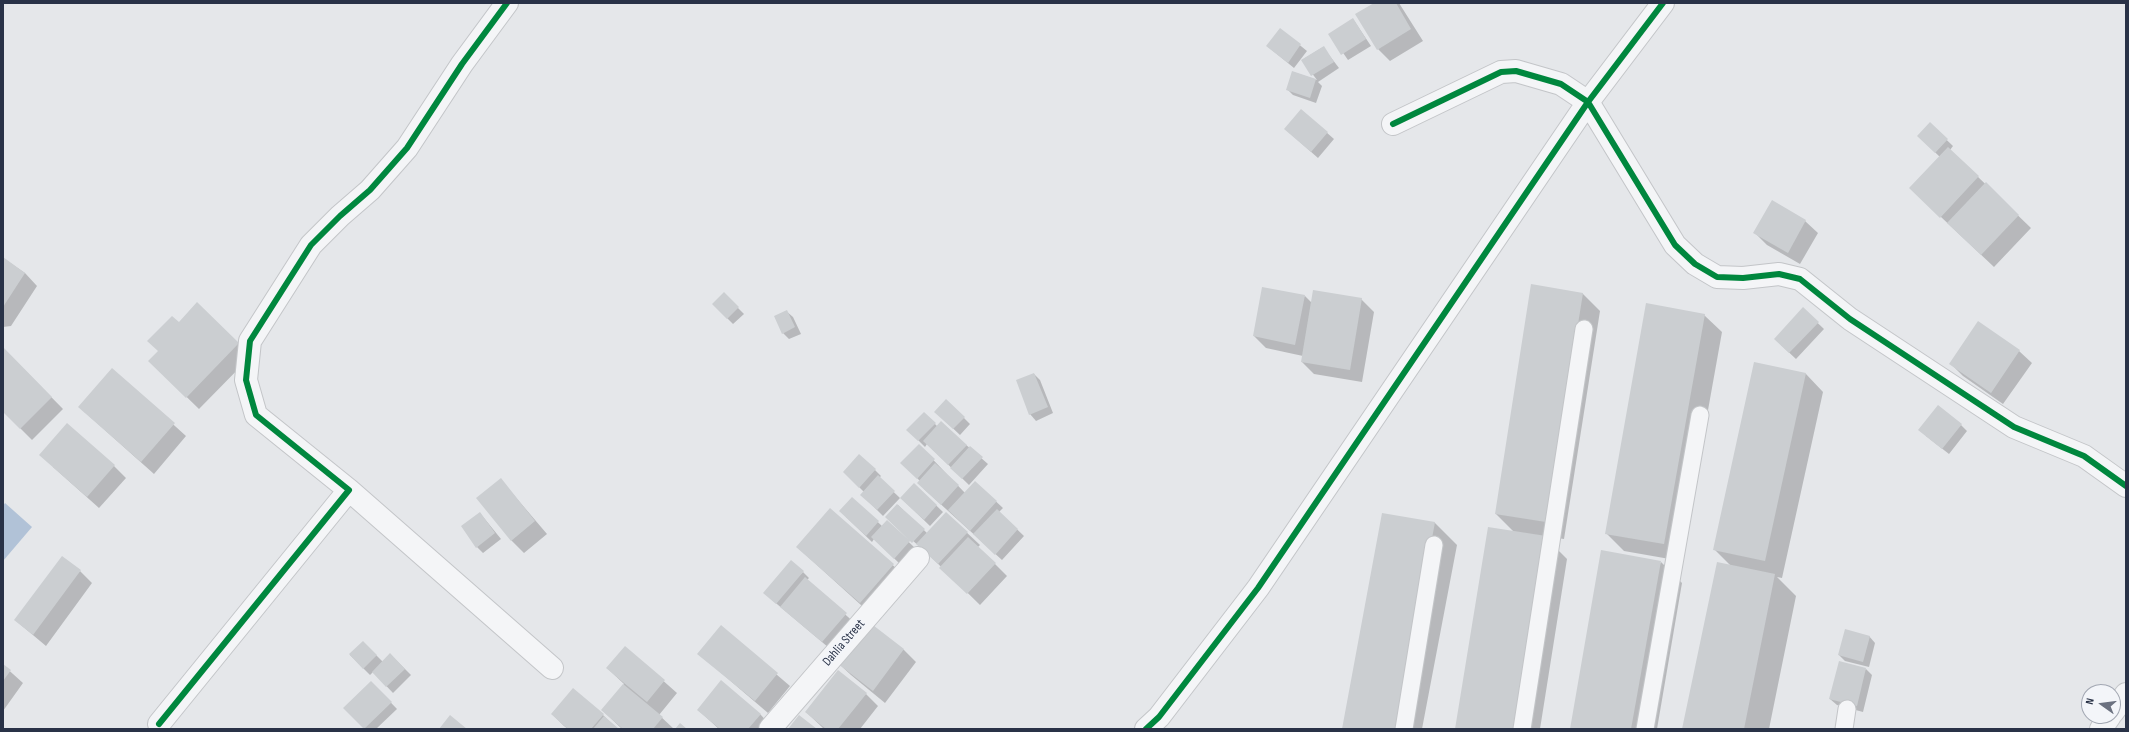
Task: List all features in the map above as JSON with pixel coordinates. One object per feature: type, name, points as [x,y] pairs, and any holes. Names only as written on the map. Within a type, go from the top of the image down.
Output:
[{"type":"street","points":[[507,3],[462,64],[407,148],[370,190],[340,216],[311,245],[250,341],[246,380],[256,415],[349,490],[552,668]]},
{"type":"street","points":[[1146,729],[1159,717],[1258,588],[1588,102],[1663,3]]},
{"type":"street","points":[[1393,124],[1501,72],[1516,71],[1555,82],[1588,102],[1675,245],[1695,264],[1717,277],[1743,278],[1779,274],[1800,279],[1850,319],[2014,427],[2084,456],[2126,486]]},
{"type":"street","points":[[159,724],[349,490]]},
{"type":"street","name":"Dahlia Street","points":[[770,729],[918,558]]},
{"type":"lane","points":[[1522,729],[1584,329]]},
{"type":"lane","points":[[1645,729],[1700,415]]},
{"type":"lane","points":[[1404,729],[1434,545]]},
{"type":"lane","points":[[1844,729],[1847,709]]},
{"type":"water","points":[[5,503],[32,527],[3,561],[3,506]]},
{"type":"building","points":[[1374,3],[1396,3],[1411,29],[1377,50],[1355,14]]},
{"type":"building","points":[[1353,18],[1366,39],[1341,55],[1328,34]]},
{"type":"building","points":[[1280,28],[1301,44],[1288,63],[1266,46]]},
{"type":"building","points":[[1324,46],[1334,62],[1311,76],[1301,60]]},
{"type":"building","points":[[1292,71],[1316,79],[1310,98],[1286,90]]},
{"type":"building","points":[[1301,109],[1328,132],[1311,152],[1284,129]]},
{"type":"building","points":[[1930,122],[1948,139],[1935,153],[1917,136]]},
{"type":"building","points":[[1948,147],[1979,176],[1940,218],[1909,188]]},
{"type":"building","points":[[1986,182],[2019,215],[1981,255],[1947,223]]},
{"type":"building","points":[[1772,200],[1806,220],[1788,253],[1753,233]]},
{"type":"building","points":[[3,257],[25,273],[3,307]]},
{"type":"building","points":[[1531,284],[1583,293],[1546,522],[1495,514]]},
{"type":"building","points":[[1262,287],[1305,295],[1295,345],[1253,336]]},
{"type":"building","points":[[1313,290],[1362,298],[1350,370],[1301,362]]},
{"type":"building","points":[[724,292],[739,307],[727,319],[712,304]]},
{"type":"building","points":[[197,302],[239,343],[186,398],[148,361],[158,351],[147,341],[172,316],[179,322]]},
{"type":"building","points":[[1646,303],[1705,314],[1664,544],[1605,534]]},
{"type":"building","points":[[1803,307],[1819,322],[1789,353],[1774,339]]},
{"type":"building","points":[[787,310],[795,327],[782,334],[774,316]]},
{"type":"building","points":[[1978,321],[2020,350],[1991,393],[1949,364]]},
{"type":"building","points":[[3,347],[52,397],[20,429],[3,412]]},
{"type":"building","points":[[1754,362],[1806,373],[1765,561],[1713,550]]},
{"type":"building","points":[[112,368],[175,423],[141,462],[78,407]]},
{"type":"building","points":[[1034,373],[1048,407],[1029,415],[1016,380]]},
{"type":"building","points":[[946,399],[965,417],[953,429],[934,412]]},
{"type":"building","points":[[1938,405],[1962,424],[1942,449],[1918,430]]},
{"type":"building","points":[[924,412],[936,423],[918,441],[906,430]]},
{"type":"building","points":[[941,421],[967,445],[948,465],[923,441]]},
{"type":"building","points":[[67,423],[115,465],[87,497],[39,455]]},
{"type":"building","points":[[919,444],[935,459],[917,479],[900,463]]},
{"type":"building","points":[[970,446],[983,457],[962,479],[950,468]]},
{"type":"building","points":[[859,454],[876,469],[859,488],[843,472]]},
{"type":"building","points":[[935,463],[959,485],[941,505],[917,483]]},
{"type":"building","points":[[878,475],[895,491],[877,510],[860,495]]},
{"type":"building","points":[[501,478],[535,521],[511,541],[476,498]]},
{"type":"building","points":[[975,481],[997,501],[970,531],[948,510]]},
{"type":"building","points":[[914,483],[937,505],[924,520],[900,498]]},
{"type":"building","points":[[852,497],[879,521],[866,536],[839,511]]},
{"type":"building","points":[[897,504],[925,529],[912,543],[885,517]]},
{"type":"building","points":[[830,508],[894,564],[860,603],[796,547]]},
{"type":"building","points":[[997,509],[1018,529],[995,555],[973,534]]},
{"type":"building","points":[[480,512],[495,533],[476,548],[461,526]]},
{"type":"building","points":[[946,512],[968,532],[938,564],[916,544]]},
{"type":"building","points":[[1382,513],[1435,522],[1397,729],[1342,729]]},
{"type":"building","points":[[887,520],[910,541],[894,559],[871,537]]},
{"type":"building","points":[[1488,527],[1546,536],[1515,729],[1455,729]]},
{"type":"building","points":[[968,537],[996,563],[967,594],[939,568]]},
{"type":"building","points":[[1601,550],[1661,561],[1631,729],[1570,729]]},
{"type":"building","points":[[62,556],[81,570],[33,635],[14,620]]},
{"type":"building","points":[[791,560],[804,571],[776,604],[763,593]]},
{"type":"building","points":[[1717,562],[1775,574],[1744,729],[1682,729]]},
{"type":"building","points":[[805,577],[847,613],[822,642],[780,607]]},
{"type":"building","points":[[869,622],[904,649],[873,691],[837,663]]},
{"type":"building","points":[[721,625],[778,673],[755,701],[697,654]]},
{"type":"building","points":[[1845,629],[1870,636],[1863,662],[1838,655]]},
{"type":"building","points":[[363,641],[377,655],[363,669],[349,654]]},
{"type":"building","points":[[625,646],[665,680],[647,702],[606,668]]},
{"type":"building","points":[[390,653],[405,669],[386,687],[372,672]]},
{"type":"building","points":[[1839,661],[1866,668],[1857,706],[1829,699]]},
{"type":"building","points":[[3,664],[11,670],[3,681]]},
{"type":"building","points":[[838,670],[867,693],[838,729],[826,729],[805,712]]},
{"type":"building","points":[[721,680],[761,714],[748,729],[720,729],[697,710]]},
{"type":"building","points":[[371,681],[392,702],[364,729],[343,708]]},
{"type":"building","points":[[623,684],[663,717],[653,729],[623,729],[601,710]]},
{"type":"building","points":[[573,688],[604,714],[591,729],[568,729],[551,714]]},
{"type":"building","points":[[450,715],[467,729],[439,729]]},
{"type":"building","points":[[799,715],[817,729],[788,729]]},
{"type":"building","points":[[604,716],[619,729],[593,729]]},
{"type":"building","points":[[680,723],[687,729],[675,729]]},
{"type":"cycle path","points":[[159,724],[349,490],[256,415],[246,380],[250,341],[311,245],[340,216],[370,190],[407,148],[462,64],[507,3]]},
{"type":"cycle path","points":[[1146,729],[1159,717],[1258,588],[1588,102],[1663,3]]},
{"type":"cycle path","points":[[1393,124],[1501,72],[1516,71],[1561,84],[1588,102],[1675,245],[1695,264],[1717,277],[1743,278],[1779,274],[1800,279],[1850,319],[2014,427],[2084,456],[2126,486]]}]
